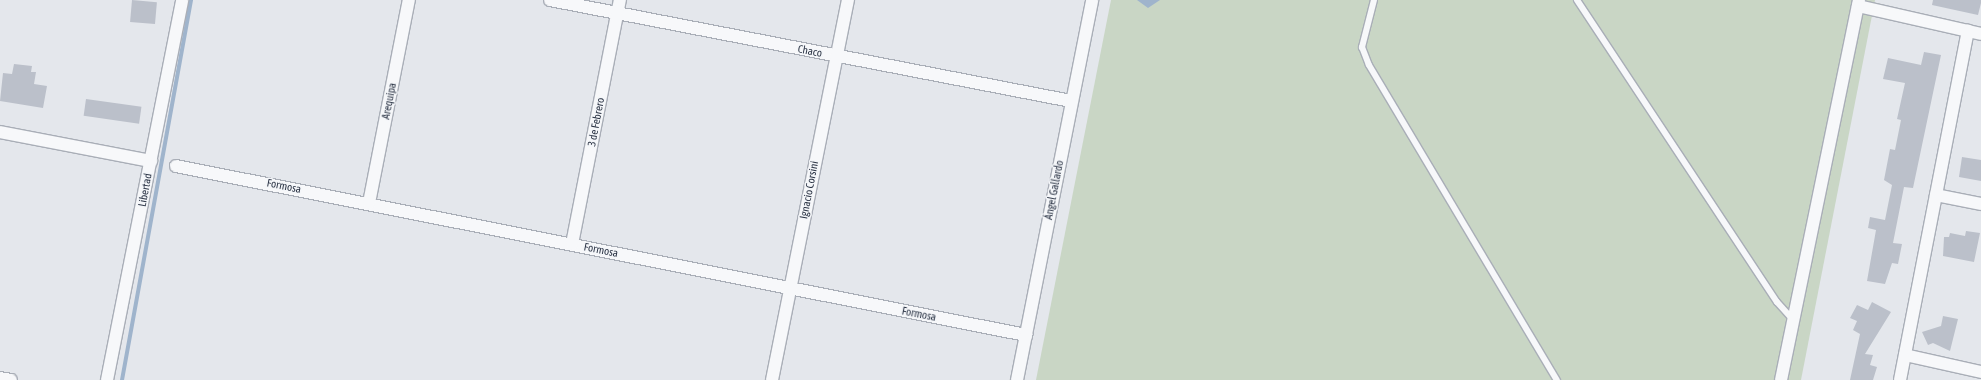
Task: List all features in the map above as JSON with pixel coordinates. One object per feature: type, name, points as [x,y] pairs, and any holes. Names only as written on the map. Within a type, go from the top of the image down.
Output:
[{"type":"street","name":"Libertad","points":[[107,380],[182,0]]},
{"type":"street","name":"Arequipa","points":[[369,203],[409,0]]},
{"type":"street","name":"Chaco","points":[[550,0],[1071,101]]},
{"type":"street","name":"3 de Febrero","points":[[572,244],[620,0]]},
{"type":"street","name":"Ignacio Corsini","points":[[772,380],[789,288],[848,0]]},
{"type":"street","name":"Ángel Gallardo","points":[[1017,380],[1092,0]]},
{"type":"street","points":[[1781,380],[1858,3],[1981,34]]},
{"type":"street","points":[[1900,380],[1968,31]]},
{"type":"street","points":[[0,132],[151,161]]},
{"type":"street","name":"Formosa","points":[[176,166],[369,203],[1026,335]]},
{"type":"street","points":[[1936,195],[1981,204]]},
{"type":"street","points":[[1905,355],[1981,372]]},
{"type":"street","points":[[0,378],[11,380]]},
{"type":"lane","points":[[1374,0],[1362,47],[1369,65],[1557,380]]},
{"type":"lane","points":[[1577,0],[1777,302],[1793,320]]},
{"type":"green space","points":[[1111,0],[1875,0],[1801,380],[1036,380]]},
{"type":"water","points":[[1137,0],[1160,0],[1148,8]]},
{"type":"building","points":[[132,0],[157,2],[155,24],[130,22]]},
{"type":"building","points":[[1933,0],[1981,0],[1981,3],[1978,15],[1932,5]]},
{"type":"building","points":[[1924,52],[1941,55],[1913,188],[1904,187],[1893,243],[1902,244],[1898,264],[1892,263],[1885,284],[1867,281],[1876,230],[1868,228],[1870,217],[1885,220],[1892,185],[1884,180],[1890,149],[1895,150],[1901,120],[1897,119],[1905,83],[1883,79],[1888,58],[1921,65]]},
{"type":"building","points":[[14,64],[32,66],[31,72],[36,72],[34,84],[47,86],[43,108],[0,101],[3,73],[12,74]]},
{"type":"building","points":[[86,99],[141,107],[139,124],[84,116]]},
{"type":"building","points":[[1962,157],[1981,160],[1981,181],[1959,177]]},
{"type":"building","points":[[1966,231],[1980,233],[1974,262],[1943,256],[1944,237],[1949,237],[1950,233],[1965,236]]},
{"type":"building","points":[[1872,302],[1891,312],[1865,354],[1873,355],[1870,365],[1877,367],[1873,380],[1850,380],[1860,334],[1853,330],[1857,321],[1850,318],[1857,305],[1868,310]]},
{"type":"building","points":[[1943,316],[1958,319],[1950,351],[1933,343],[1928,345],[1922,332],[1941,326]]},
{"type":"waterway","points":[[122,380],[191,0]]}]
